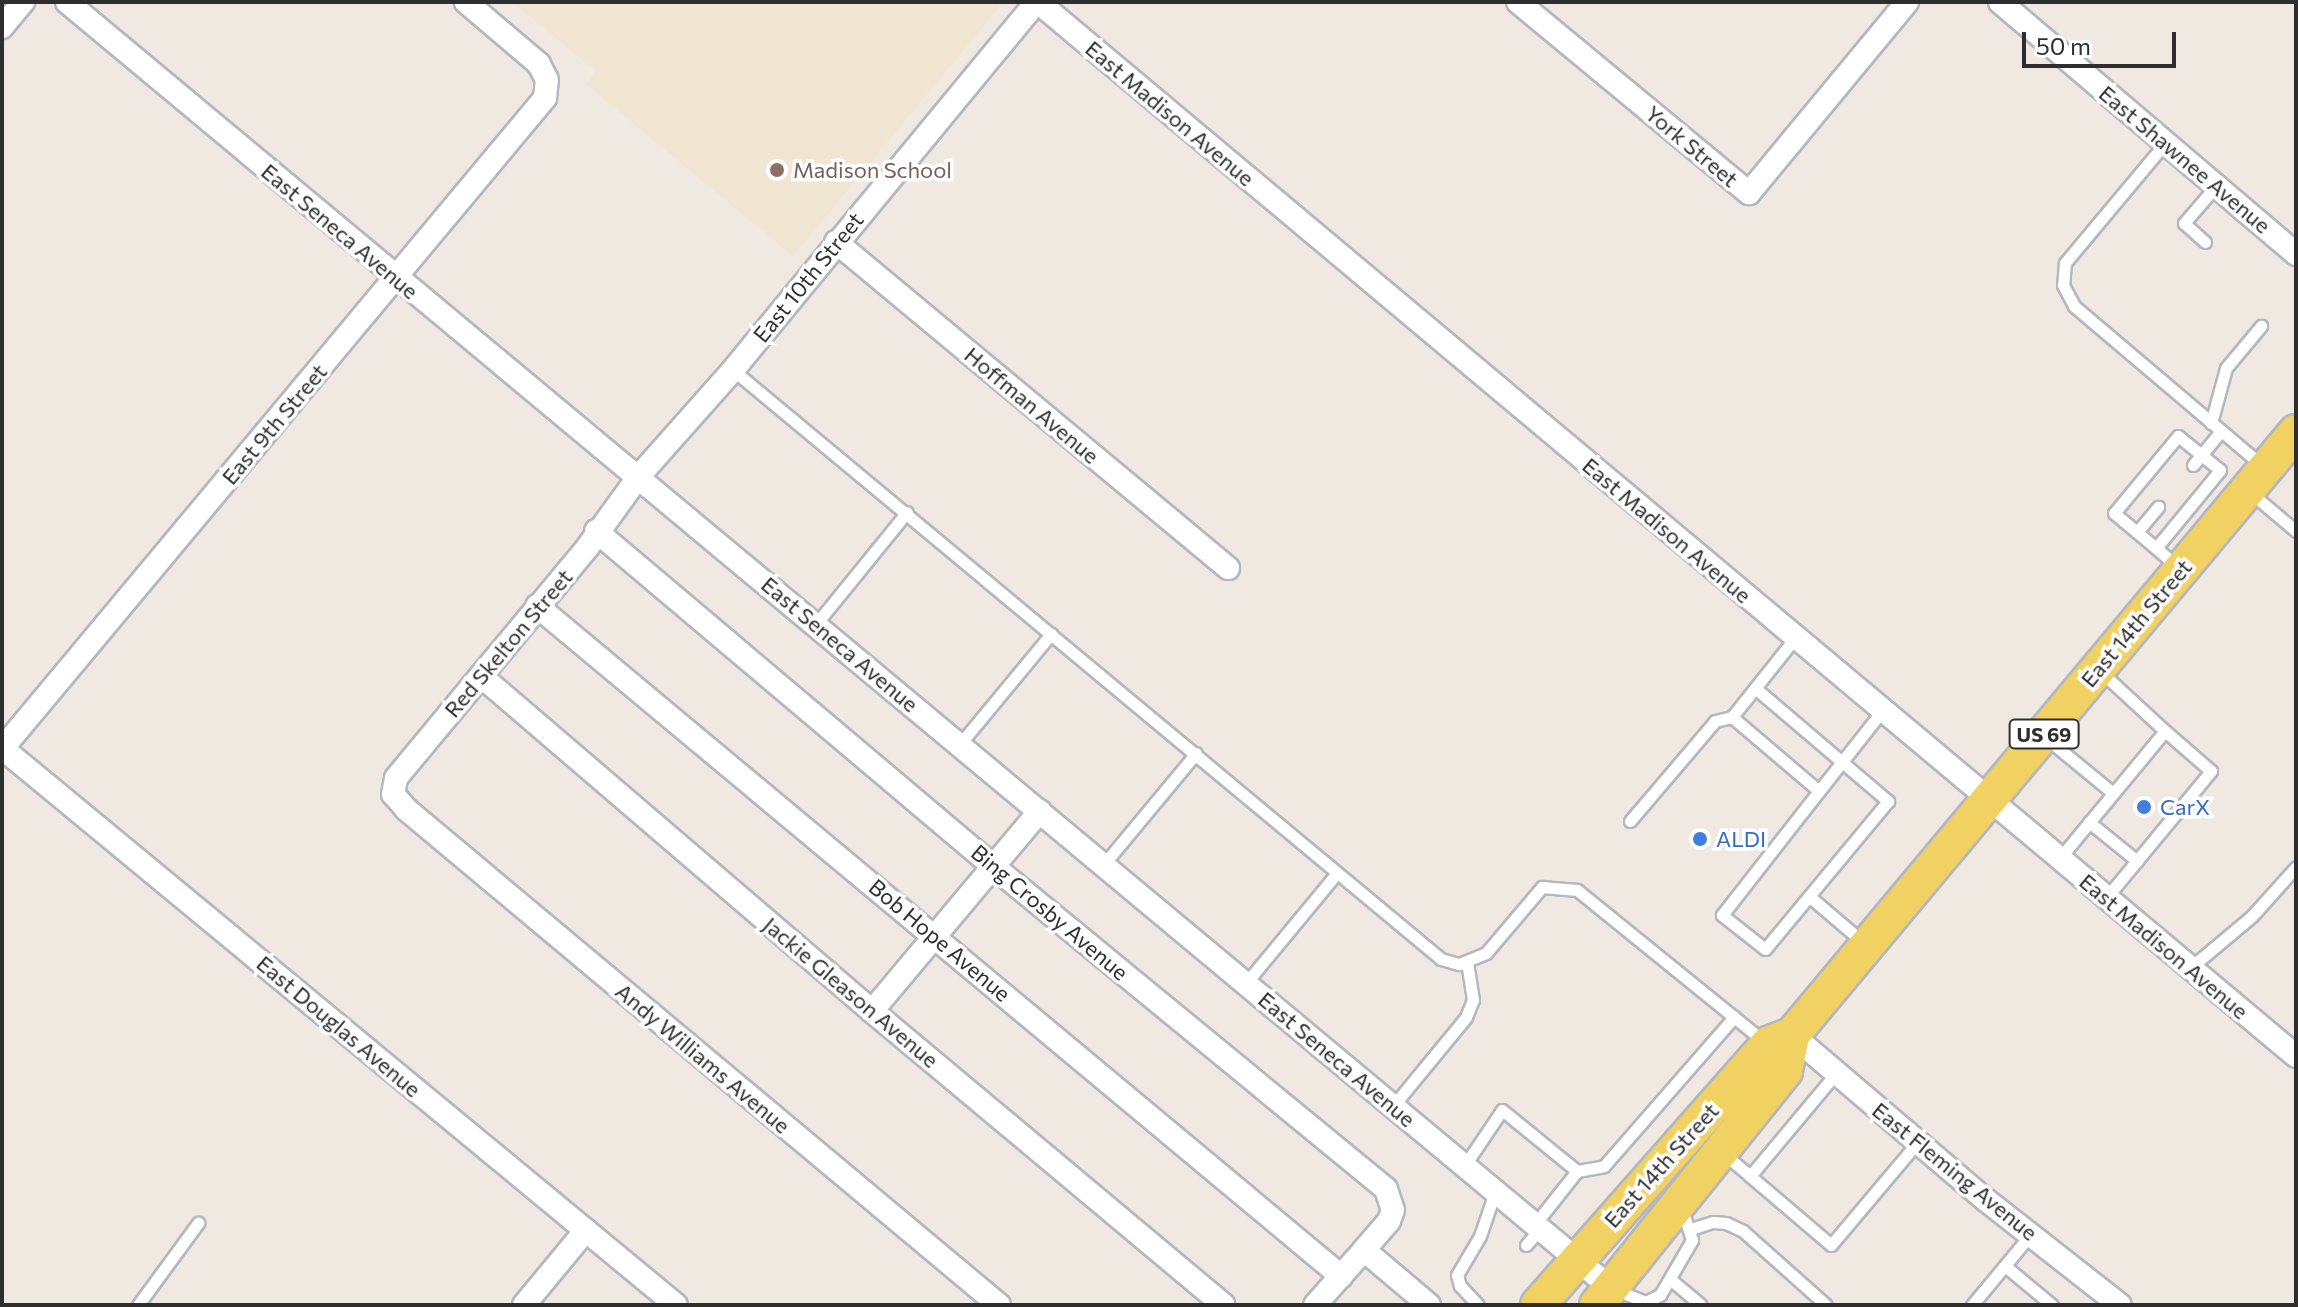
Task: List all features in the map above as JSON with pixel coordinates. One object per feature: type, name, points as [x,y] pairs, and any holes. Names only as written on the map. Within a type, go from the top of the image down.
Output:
[{"type":"main road","name":"East 14th Street","points":[[1538,1305],[1867,946],[2098,669],[2168,559],[2257,479],[2296,432]]},
{"type":"main road","name":"East 14th Street","points":[[1609,1299],[1682,1219],[1720,1151],[1785,1071],[1780,1040]]},
{"type":"street","points":[[2,27],[23,2]]},
{"type":"street","name":"East Seneca Avenue","points":[[67,2],[1465,1165],[1495,1191],[1534,1233],[1577,1259],[1609,1299]]},
{"type":"street","name":"East 9th Street","points":[[2,749],[545,98],[547,80],[539,64],[466,2]]},
{"type":"street","name":"East 10th Street","points":[[639,476],[733,370],[1037,2]]},
{"type":"street","name":"East Madison Avenue","points":[[1037,2],[1988,800],[2294,1051]]},
{"type":"street","name":"York Street","points":[[1518,2],[1749,193],[1907,2]]},
{"type":"street","name":"East Shawnee Avenue","points":[[2000,2],[2296,254]]},
{"type":"street","name":"Hoffman Avenue","points":[[836,242],[1228,568]]},
{"type":"street","name":"Red Skelton Street","points":[[407,810],[393,794],[396,778],[587,548],[596,531],[639,476]]},
{"type":"street","name":"Bing Crosby Avenue","points":[[596,531],[994,867],[1386,1189],[1393,1210],[1389,1221],[1364,1250]]},
{"type":"street","name":"Bob Hope Avenue","points":[[537,606],[1341,1276]]},
{"type":"street","name":"Jackie Gleason Avenue","points":[[481,676],[872,1011],[1223,1305]]},
{"type":"street","name":"East Douglas Avenue","points":[[2,749],[676,1305]]},
{"type":"street","name":"Andy Williams Avenue","points":[[407,810],[999,1305]]},
{"type":"street","points":[[872,1011],[1040,811]]},
{"type":"street","name":"East Fleming Avenue","points":[[1780,1040],[1836,1073],[1917,1143],[2120,1305]]},
{"type":"street","points":[[524,1305],[586,1230]]},
{"type":"street","points":[[1315,1305],[1364,1250],[1429,1305]]},
{"type":"lane","points":[[2166,142],[2065,263],[2063,285],[2074,306],[2216,427],[2296,531]]},
{"type":"lane","points":[[2205,242],[2184,223],[2216,186]]},
{"type":"lane","points":[[2197,460],[2216,427],[2226,368],[2261,326]]},
{"type":"lane","points":[[733,370],[1441,959],[1459,964],[1486,953],[1542,887],[1577,890],[1734,1017],[1780,1040]]},
{"type":"lane","points":[[2178,436],[2197,460],[2220,470],[2168,559],[2137,532],[2114,513],[2178,436]]},
{"type":"lane","points":[[2137,532],[2158,507]]},
{"type":"lane","points":[[816,624],[907,512]]},
{"type":"lane","points":[[960,744],[1051,634]]},
{"type":"lane","points":[[1630,821],[1715,721],[1732,717],[1795,638]]},
{"type":"lane","points":[[2098,669],[2211,771],[2106,898]]},
{"type":"lane","points":[[1755,688],[1842,762],[1888,801],[1765,949],[1722,915],[1819,791],[1842,762],[1882,711]]},
{"type":"lane","points":[[1732,717],[1819,791]]},
{"type":"lane","points":[[2059,859],[2165,731]]},
{"type":"lane","points":[[2043,735],[2113,793]]},
{"type":"lane","points":[[1104,864],[1196,753]]},
{"type":"lane","points":[[2089,822],[2137,861]]},
{"type":"lane","points":[[2190,968],[2252,916],[2296,867]]},
{"type":"lane","points":[[1246,983],[1337,873]]},
{"type":"lane","points":[[1810,897],[1867,946]]},
{"type":"lane","points":[[1393,1106],[1466,1017],[1473,1000],[1467,961]]},
{"type":"lane","points":[[1534,1233],[1577,1171],[1604,1166],[1734,1017]]},
{"type":"lane","points":[[1750,1176],[1836,1073]]},
{"type":"lane","points":[[1465,1165],[1502,1110],[1577,1171]]},
{"type":"lane","points":[[1720,1151],[1831,1245],[1917,1143]]},
{"type":"lane","points":[[1478,1305],[1460,1286],[1457,1275],[1484,1225],[1495,1191]]},
{"type":"lane","points":[[1682,1219],[1726,1223],[1743,1231],[1826,1305]]},
{"type":"lane","points":[[1609,1299],[1646,1302],[1660,1295],[1692,1240],[1682,1219]]},
{"type":"lane","points":[[138,1305],[198,1223]]},
{"type":"lane","points":[[1484,1225],[1495,1234]]},
{"type":"lane","points":[[1972,1305],[2031,1234]]},
{"type":"lane","points":[[2005,1266],[2052,1305]]},
{"type":"lane","points":[[1670,1279],[1701,1305]]},
{"type":"shaded area","name":"Madison School","points":[[512,2],[995,2],[1000,6],[793,256],[586,84],[596,71]]},
{"type":"place","name":"Madison School","points":[[777,170]]},
{"type":"place","name":"CarX","points":[[2144,807]]},
{"type":"place","name":"ALDI","points":[[1700,839]]}]
